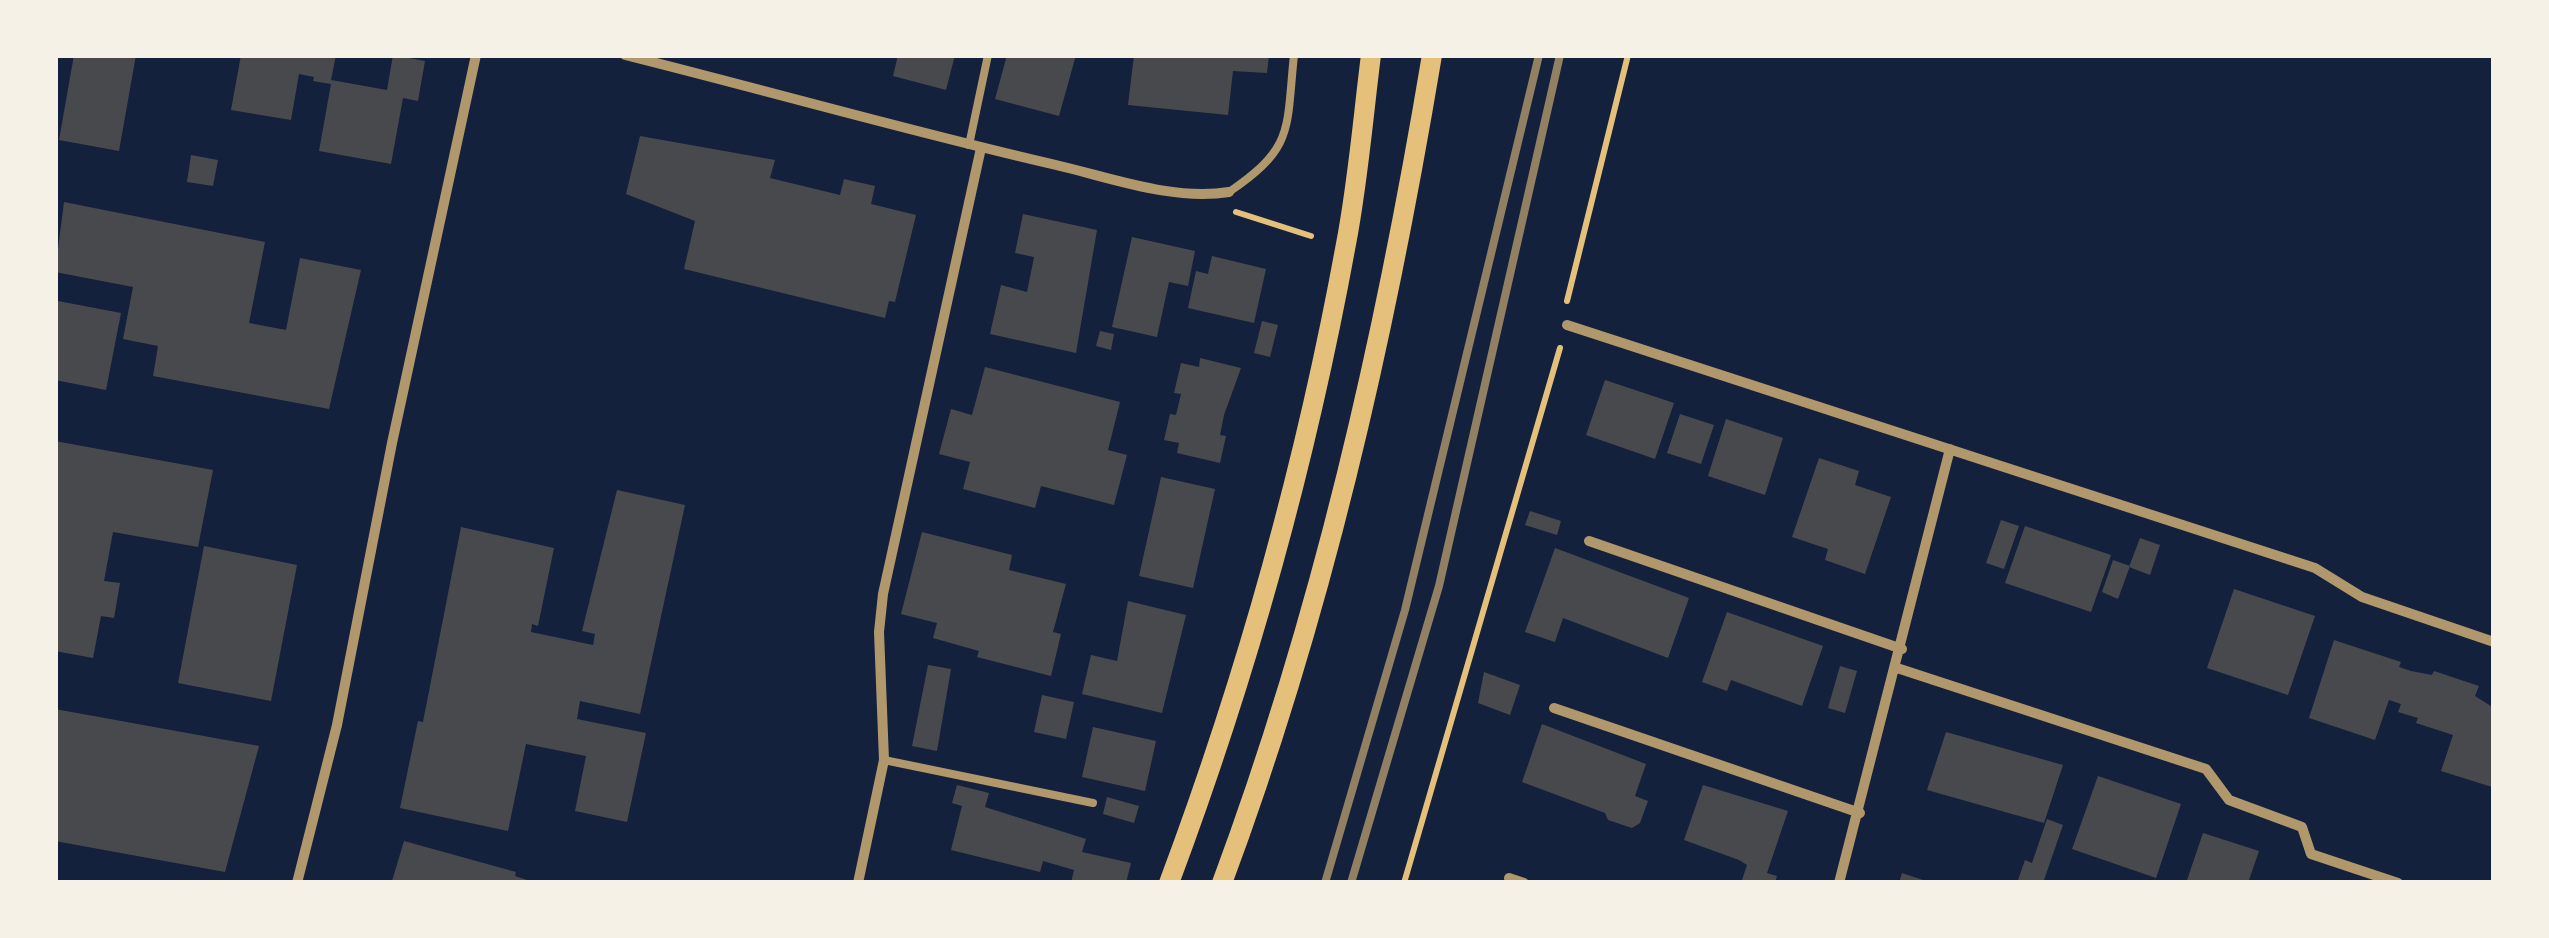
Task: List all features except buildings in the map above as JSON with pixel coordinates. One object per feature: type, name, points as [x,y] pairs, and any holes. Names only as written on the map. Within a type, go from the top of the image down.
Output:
[{"type":"main road","points":[[1169,883],[1223,739],[1296,484],[1347,242],[1370,55]]},
{"type":"main road","points":[[1222,883],[1273,748],[1345,493],[1402,236],[1432,55]]},
{"type":"street","points":[[296,883],[337,725],[476,55]]},
{"type":"street","points":[[626,55],[975,146],[1166,191],[1201,197],[1229,192]]},
{"type":"street","points":[[858,883],[884,760],[880,632],[883,594],[975,146]]},
{"type":"street","points":[[1567,325],[2314,568],[2362,598],[2494,642]]},
{"type":"street","points":[[1839,883],[1902,649],[1950,449]]},
{"type":"street","points":[[1589,541],[1902,649]]},
{"type":"street","points":[[1896,668],[2206,769],[2230,800],[2302,827],[2311,854],[2398,883]]},
{"type":"street","points":[[1554,708],[1860,813]]},
{"type":"street","points":[[1509,878],[1524,883]]},
{"type":"lane","points":[[975,146],[988,55]]},
{"type":"lane","points":[[1229,192],[1263,168],[1285,141],[1294,55]]},
{"type":"lane","points":[[884,760],[1093,803]]},
{"type":"path","points":[[1404,883],[1567,325],[1567,300],[1628,55]]},
{"type":"path","points":[[1229,192],[1237,213],[1311,236]]},
{"type":"railway","points":[[1325,883],[1405,610],[1539,55]]},
{"type":"railway","points":[[1351,883],[1439,586],[1560,55]]}]
